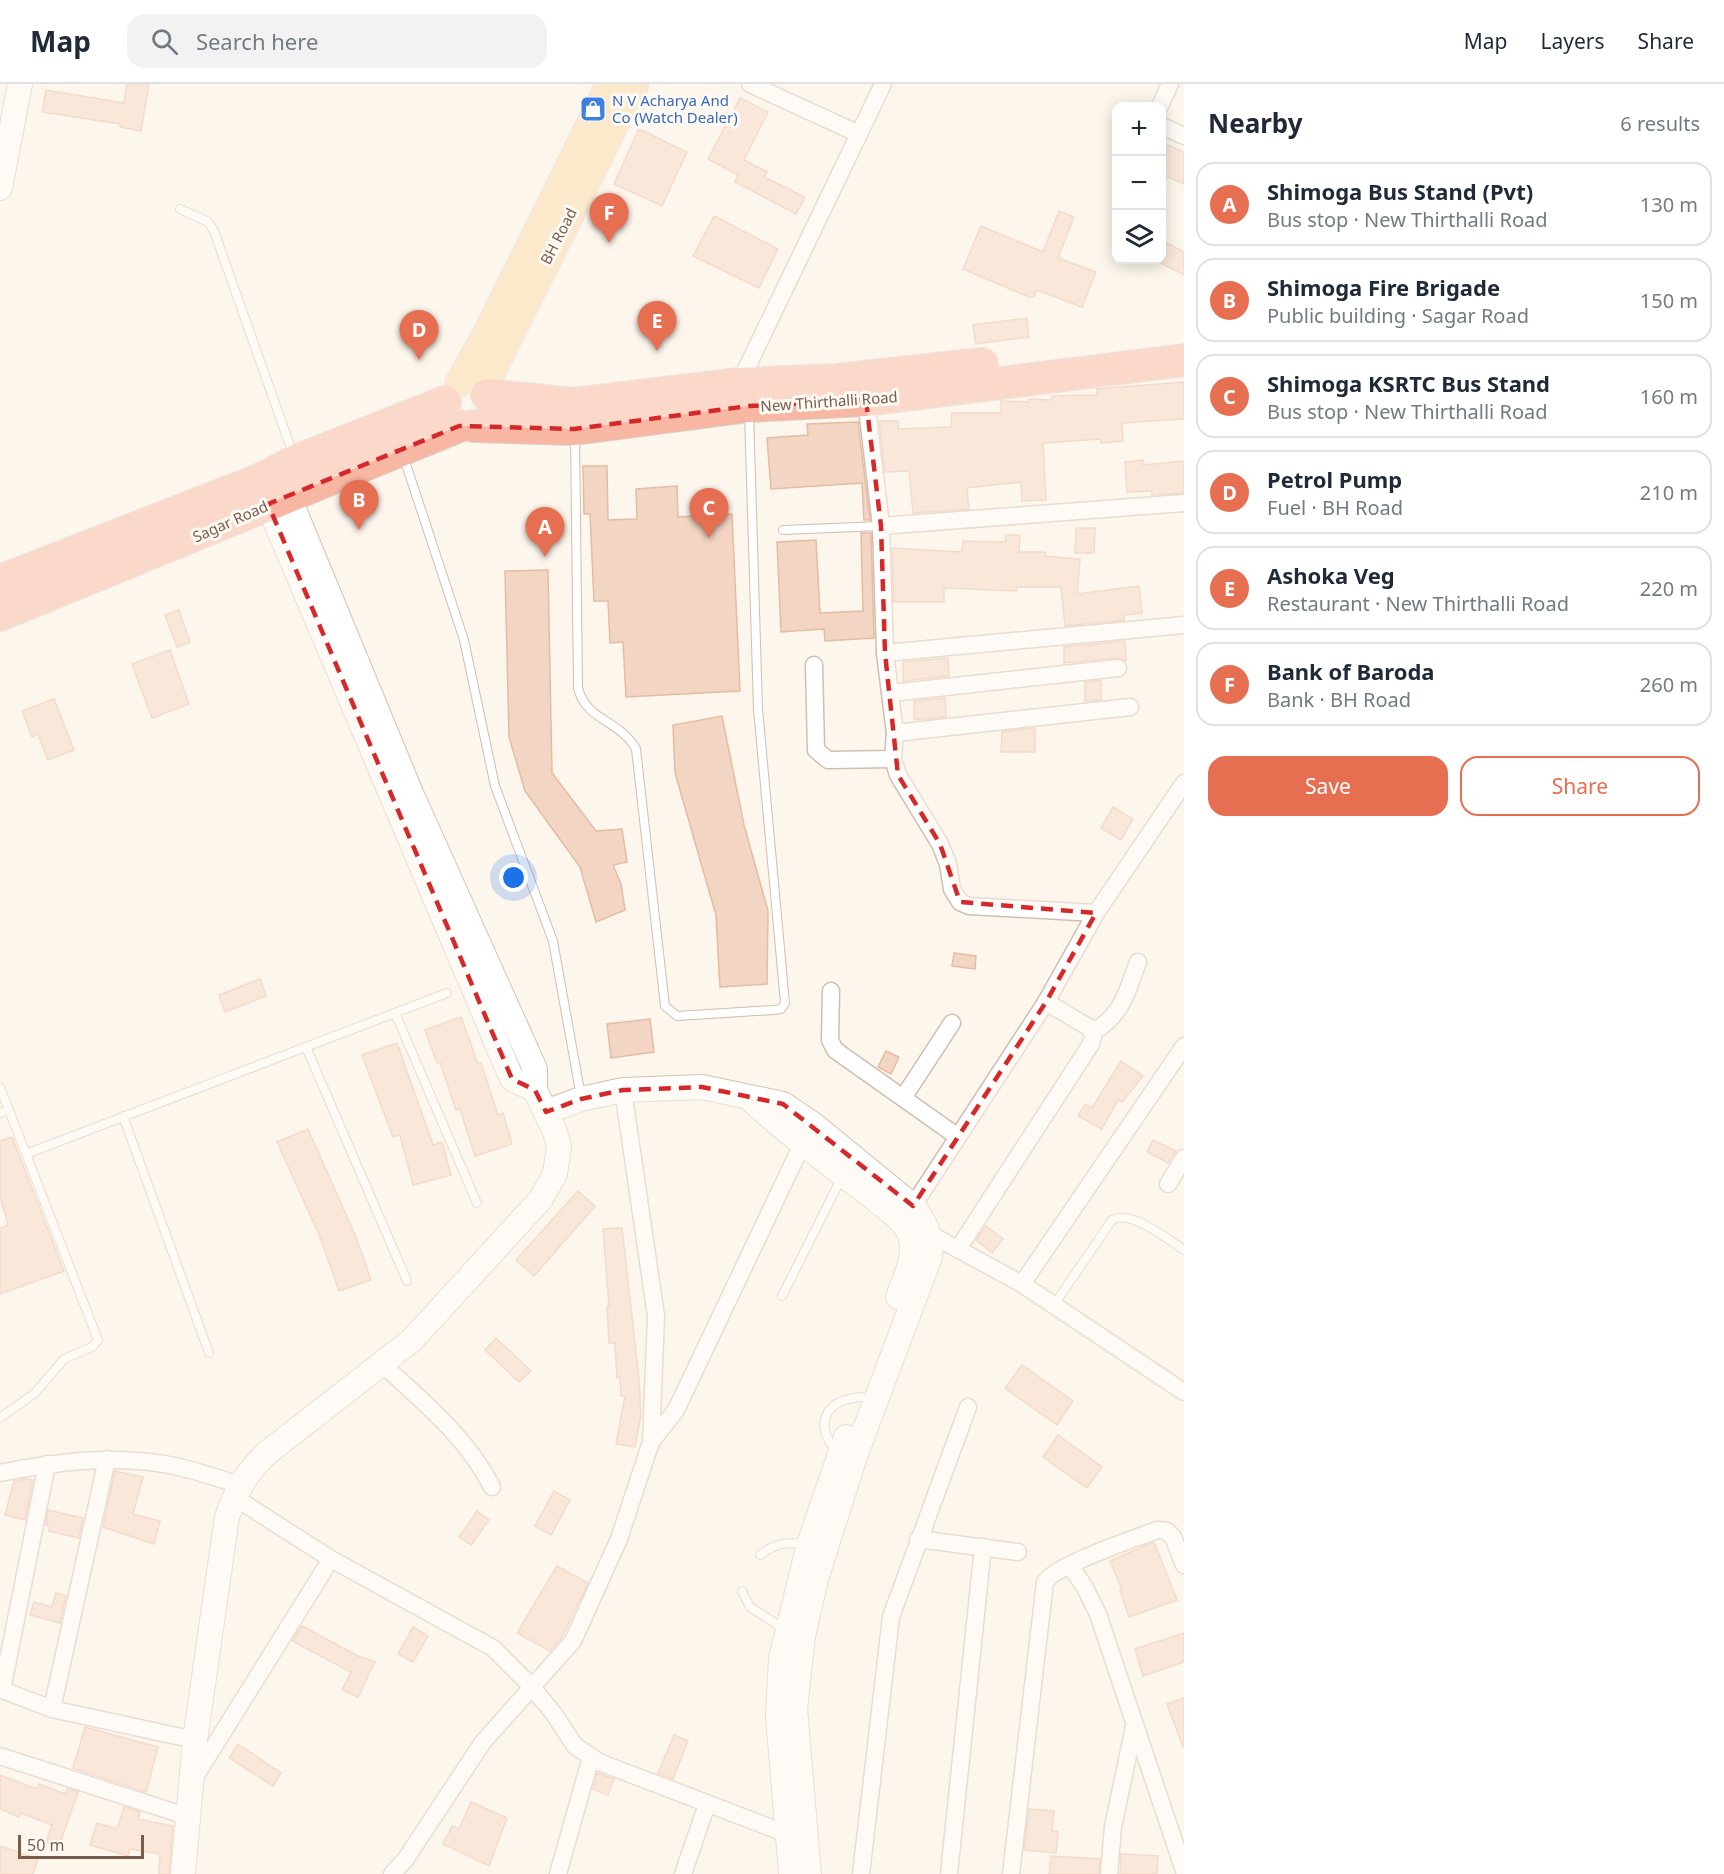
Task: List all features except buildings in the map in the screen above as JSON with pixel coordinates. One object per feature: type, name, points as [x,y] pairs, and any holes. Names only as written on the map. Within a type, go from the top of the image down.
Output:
[{"type":"highway","points":[[744,395],[837,380],[1184,341]]},
{"type":"highway","name":"New Thirthalli Road","points":[[468,403],[574,417],[744,395],[866,400],[1184,360]]},
{"type":"highway","name":"Sagar Road","points":[[0,615],[401,449],[468,403]]},
{"type":"highway","name":"Sagar Road","points":[[0,581],[259,480],[296,461],[468,403]]},
{"type":"main road","name":"BH Road","points":[[468,403],[485,337],[610,84]]},
{"type":"main road","name":"BH Road","points":[[468,403],[635,84]]},
{"type":"street","points":[[0,188],[20,84]]},
{"type":"street","points":[[750,84],[859,134]]},
{"type":"street","points":[[744,395],[883,84]]},
{"type":"street","points":[[1162,102],[1170,84]]},
{"type":"street","points":[[1166,128],[1184,136]]},
{"type":"street","points":[[866,400],[880,526],[885,653],[892,693],[895,732],[893,759],[897,775],[940,844],[948,864],[952,889],[960,902],[969,906],[1027,907],[1096,913]]},
{"type":"street","points":[[183,1874],[195,1740],[227,1517],[237,1491],[267,1454],[412,1340],[542,1199],[555,1174],[559,1146],[535,1090],[535,1069],[278,500]]},
{"type":"street","points":[[880,526],[1184,503]]},
{"type":"street","points":[[885,653],[1184,625]]},
{"type":"street","points":[[814,665],[816,750],[819,755],[828,760],[893,759]]},
{"type":"street","points":[[892,693],[1118,668]]},
{"type":"street","points":[[895,732],[1130,707]]},
{"type":"street","points":[[913,1206],[1046,1002],[1096,913],[1184,783]]},
{"type":"street","points":[[1092,1033],[1110,1023],[1119,1011],[1138,962]]},
{"type":"street","points":[[831,991],[830,1040],[835,1050],[958,1137]]},
{"type":"street","points":[[958,1249],[1091,1044],[1090,1028],[1046,1002]]},
{"type":"street","points":[[903,1098],[952,1023]]},
{"type":"street","points":[[1022,1284],[1182,1054]]},
{"type":"street","points":[[546,1113],[581,1099],[623,1090],[702,1087],[748,1098],[773,1121],[808,1133],[913,1206],[924,1219],[912,1251],[907,1275],[808,1544],[795,1633],[795,1709],[809,1874]]},
{"type":"street","points":[[392,1874],[405,1860],[483,1742],[573,1641],[619,1539],[651,1442],[656,1316],[623,1090]]},
{"type":"street","points":[[651,1442],[681,1400],[808,1133]]},
{"type":"street","points":[[808,1133],[843,1174],[919,1232],[958,1249],[1022,1284],[1184,1392]]},
{"type":"street","points":[[1168,1184],[1184,1158]]},
{"type":"street","points":[[791,1874],[778,1716],[781,1658],[795,1633],[816,1579],[855,1456],[930,1257],[919,1232]]},
{"type":"street","points":[[381,1363],[458,1435],[482,1468],[492,1487]]},
{"type":"street","points":[[861,1874],[891,1617],[968,1407]]},
{"type":"street","points":[[0,1473],[47,1464],[107,1459],[164,1464],[237,1491],[331,1559],[493,1648],[531,1686],[554,1714],[575,1746],[591,1757],[787,1834]]},
{"type":"street","points":[[52,1709],[107,1459]]},
{"type":"street","points":[[47,1464],[1,1690],[52,1709],[195,1740]]},
{"type":"street","points":[[1011,1874],[1044,1587],[1049,1576],[1070,1565],[1158,1530],[1167,1531],[1173,1537],[1184,1565]]},
{"type":"street","points":[[918,1539],[1018,1552]]},
{"type":"street","points":[[949,1874],[983,1547]]},
{"type":"street","points":[[192,1781],[331,1559]]},
{"type":"street","points":[[1070,1565],[1098,1614],[1184,1871]]},
{"type":"street","points":[[1109,1874],[1113,1827],[1134,1726]]},
{"type":"street","points":[[0,1756],[189,1817]]},
{"type":"street","points":[[558,1874],[591,1757]]},
{"type":"street","points":[[683,1874],[707,1804]]},
{"type":"lane","points":[[180,209],[208,222],[214,231],[296,461]]},
{"type":"lane","points":[[574,417],[578,688],[581,700],[588,710],[619,729],[630,738],[636,749],[665,1006],[677,1016],[773,1011],[781,1009],[785,1003],[758,709],[744,395]]},
{"type":"lane","points":[[401,449],[464,640],[495,786],[553,941],[581,1099]]},
{"type":"lane","points":[[783,530],[880,526]]},
{"type":"lane","points":[[26,1154],[447,993]]},
{"type":"lane","points":[[395,1013],[477,1203]]},
{"type":"lane","points":[[306,1047],[407,1281]]},
{"type":"lane","points":[[0,1087],[4,1112],[26,1154],[98,1340],[92,1347],[64,1359],[35,1393],[0,1418]]},
{"type":"lane","points":[[123,1116],[209,1353]]},
{"type":"lane","points":[[782,1296],[843,1174]]},
{"type":"lane","points":[[1054,1305],[1112,1220],[1118,1216],[1130,1216],[1184,1250]]},
{"type":"lane","points":[[760,1555],[782,1542],[808,1544]]},
{"type":"lane","points":[[741,1591],[750,1607],[795,1633]]},
{"type":"highlighted area","points":[[866,400],[881,526],[885,653],[898,775],[940,844],[960,902],[1096,913],[1046,1002],[913,1206],[783,1104],[702,1087],[623,1090],[581,1099],[546,1112],[535,1090],[512,1079],[268,504],[459,426],[574,429],[749,406]]},
{"type":"place","name":"N V Acharya And Co (Watch Dealer)","points":[[593,109]]},
{"type":"place","name":"Bank of Baroda","points":[[609,243]]},
{"type":"place","name":"Ashoka Veg","points":[[657,351]]},
{"type":"place","name":"Petrol Pump","points":[[419,360]]},
{"type":"place","name":"Shimoga Fire Brigade","points":[[359,530]]},
{"type":"place","name":"Shimoga KSRTC Bus Stand","points":[[709,538]]},
{"type":"place","name":"Shimoga Bus Stand (Pvt)","points":[[545,557]]}]
